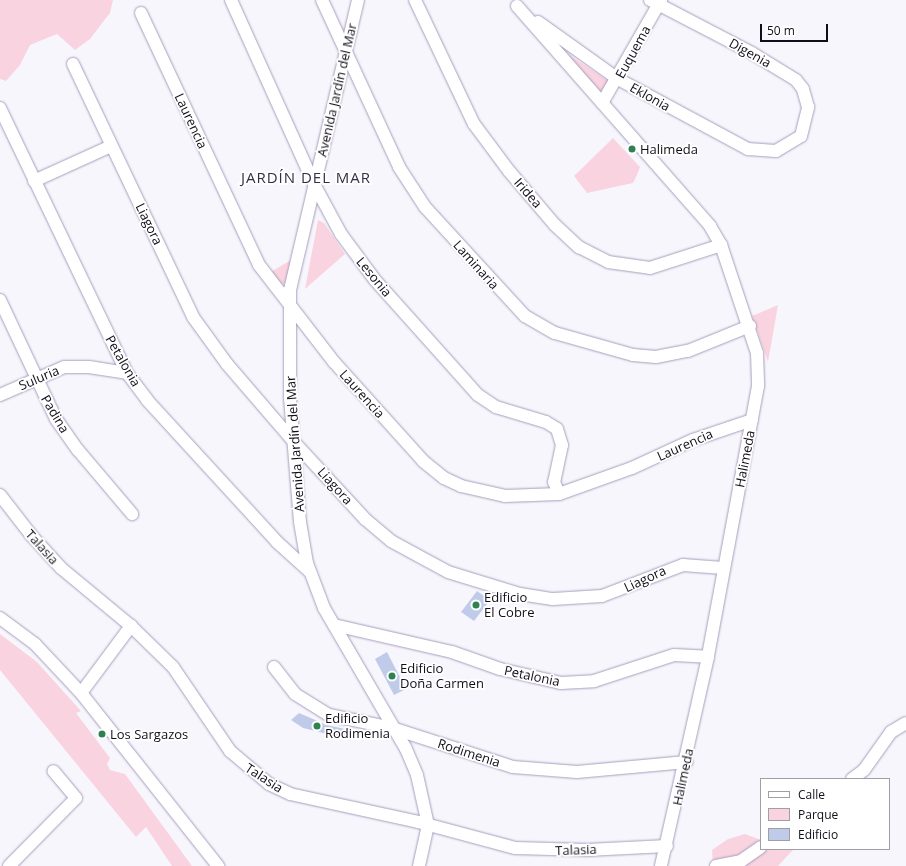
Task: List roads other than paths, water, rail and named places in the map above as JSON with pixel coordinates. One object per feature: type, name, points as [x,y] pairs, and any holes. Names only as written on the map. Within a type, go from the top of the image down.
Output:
[{"type":"street","name":"Lesonia","points":[[231,0],[315,186],[355,255],[470,387],[496,407],[546,422],[557,429],[562,441],[554,482],[559,494]]},
{"type":"street","name":"Laminaria","points":[[322,0],[346,49],[398,167],[424,207],[512,304],[534,322],[595,345],[656,357],[688,351],[750,326]]},
{"type":"street","name":"Avenida Jardín del Mar","points":[[358,0],[288,305],[294,442],[302,546],[309,571],[334,625],[417,775],[428,824],[419,866]]},
{"type":"street","name":"Iridea","points":[[415,0],[474,124],[509,171],[574,243],[608,262],[640,268],[650,268],[721,245]]},
{"type":"street","name":"Euquema","points":[[602,103],[618,79],[657,2]]},
{"type":"street","name":"Digenia","points":[[657,2],[752,53],[796,80],[803,89],[808,107],[801,136]]},
{"type":"street","name":"Halimeda","points":[[514,3],[602,103],[678,186],[710,226],[721,245],[750,326],[759,364],[752,420],[723,568],[708,657],[687,762],[661,866]]},
{"type":"street","name":"Eklonia","points":[[514,3],[590,62],[618,79],[748,149],[776,151],[801,136]]},
{"type":"street","name":"Laurencia","points":[[141,13],[259,265],[288,305],[334,362],[436,473],[461,486],[495,495],[526,498],[559,494],[632,468],[693,440],[752,420]]},
{"type":"street","name":"Liagora","points":[[73,64],[193,317],[226,364],[294,442],[365,519],[391,541],[448,572],[520,594],[554,599],[588,598],[630,587],[674,566],[693,564],[723,568]]},
{"type":"street","name":"Petalonia","points":[[0,108],[127,373],[147,400],[277,542],[309,571]]},
{"type":"street","points":[[34,181],[111,146]]},
{"type":"street","name":"Padina","points":[[0,300],[35,378],[68,438],[132,514]]},
{"type":"street","name":"Suluria","points":[[0,395],[35,378],[76,366],[127,373]]},
{"type":"street","name":"Talasia","points":[[0,494],[31,535],[61,568],[131,626],[184,679],[230,751],[259,778],[290,794],[428,824],[515,848],[539,851],[667,846]]},
{"type":"street","points":[[0,618],[35,644],[82,693],[218,866]]},
{"type":"street","name":"Petalonia","points":[[334,625],[406,640],[500,669],[561,683],[604,678],[669,656],[708,657]]},
{"type":"street","points":[[82,693],[131,626]]},
{"type":"street","name":"Rodimenia","points":[[274,667],[295,694],[320,711],[338,718],[392,728],[473,756],[534,770],[591,771],[687,762]]},
{"type":"street","points":[[853,778],[864,770],[891,732],[906,722]]},
{"type":"street","points":[[9,866],[76,798],[52,771]]},
{"type":"street","points":[[716,866],[741,861],[760,847]]},
{"type":"place","name":"Halimeda","points":[[632,149]]},
{"type":"place","name":"Edificio El Cobre","points":[[476,605]]},
{"type":"place","name":"Edificio Doña Carmen","points":[[392,676]]},
{"type":"place","name":"Edificio Rodimenia","points":[[317,726]]},
{"type":"place","name":"Los Sargazos","points":[[102,734]]},
{"type":"district","name":"JARDÍN DEL MAR","points":[[306,178]]}]
